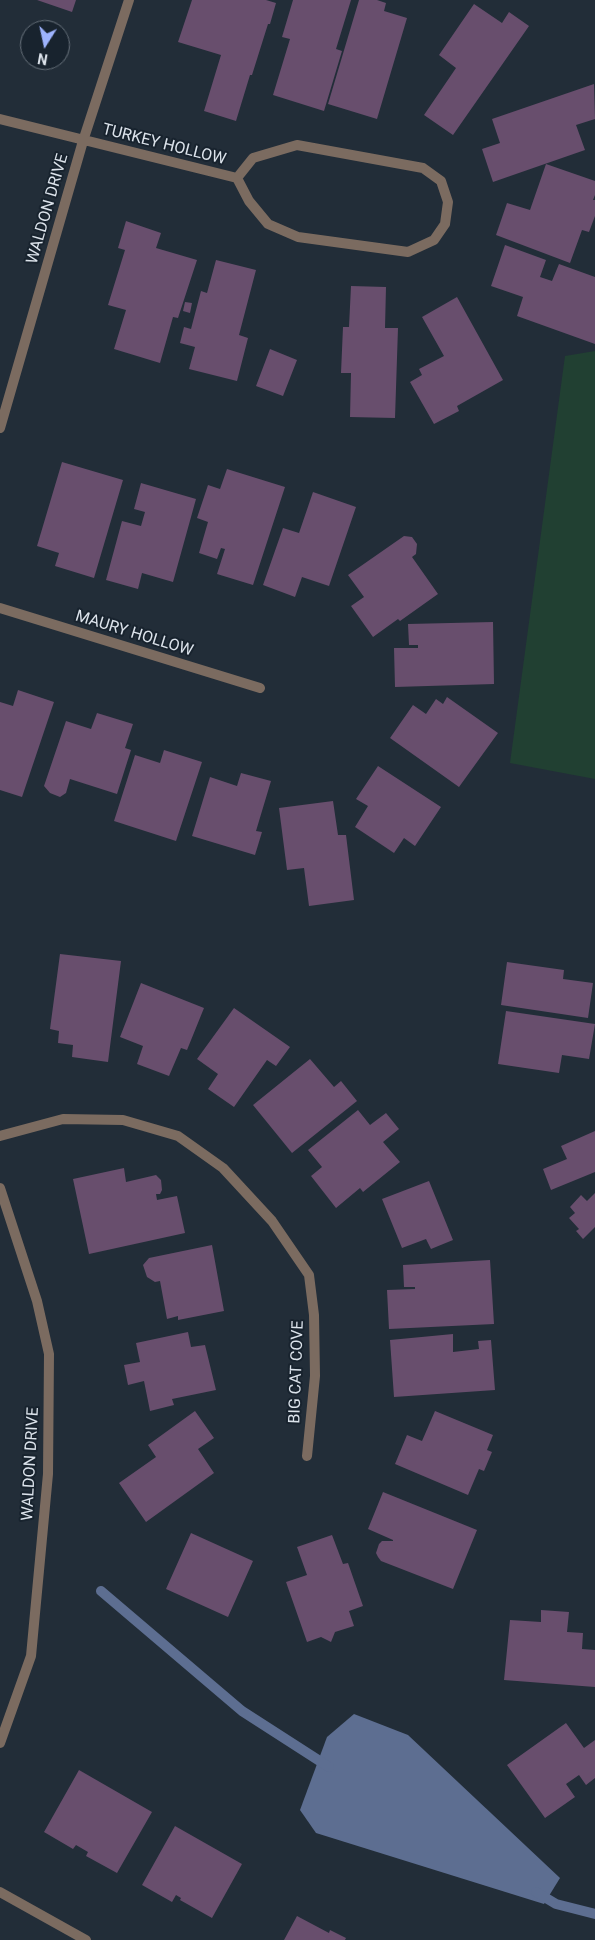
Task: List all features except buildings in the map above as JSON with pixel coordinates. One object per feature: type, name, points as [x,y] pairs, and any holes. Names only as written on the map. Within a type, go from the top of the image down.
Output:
[{"type":"street","name":"WALDON DRIVE","points":[[0,428],[84,141],[128,0]]},
{"type":"street","name":"TURKEY HOLLOW","points":[[0,119],[237,178],[249,201],[268,224],[298,237],[408,252],[434,240],[445,224],[448,202],[441,181],[423,168],[297,145],[253,158],[237,178]]},
{"type":"street","name":"MAURY HOLLOW","points":[[0,608],[260,688]]},
{"type":"street","name":"BIG CAT COVE","points":[[0,1136],[63,1120],[122,1120],[178,1136],[223,1168],[272,1220],[309,1275],[314,1315],[315,1376],[307,1456]]},
{"type":"street","name":"WALDON DRIVE","points":[[0,1188],[37,1301],[49,1354],[48,1474],[31,1656],[0,1743]]},
{"type":"street","points":[[0,1892],[86,1940]]},
{"type":"green space","points":[[595,351],[595,779],[510,763],[565,356]]},
{"type":"water","points":[[354,1714],[408,1735],[560,1878],[544,1904],[316,1833],[300,1810],[327,1737]]},
{"type":"waterway","points":[[101,1591],[242,1711],[329,1767]]},
{"type":"waterway","points":[[536,1892],[556,1904],[595,1914]]}]
